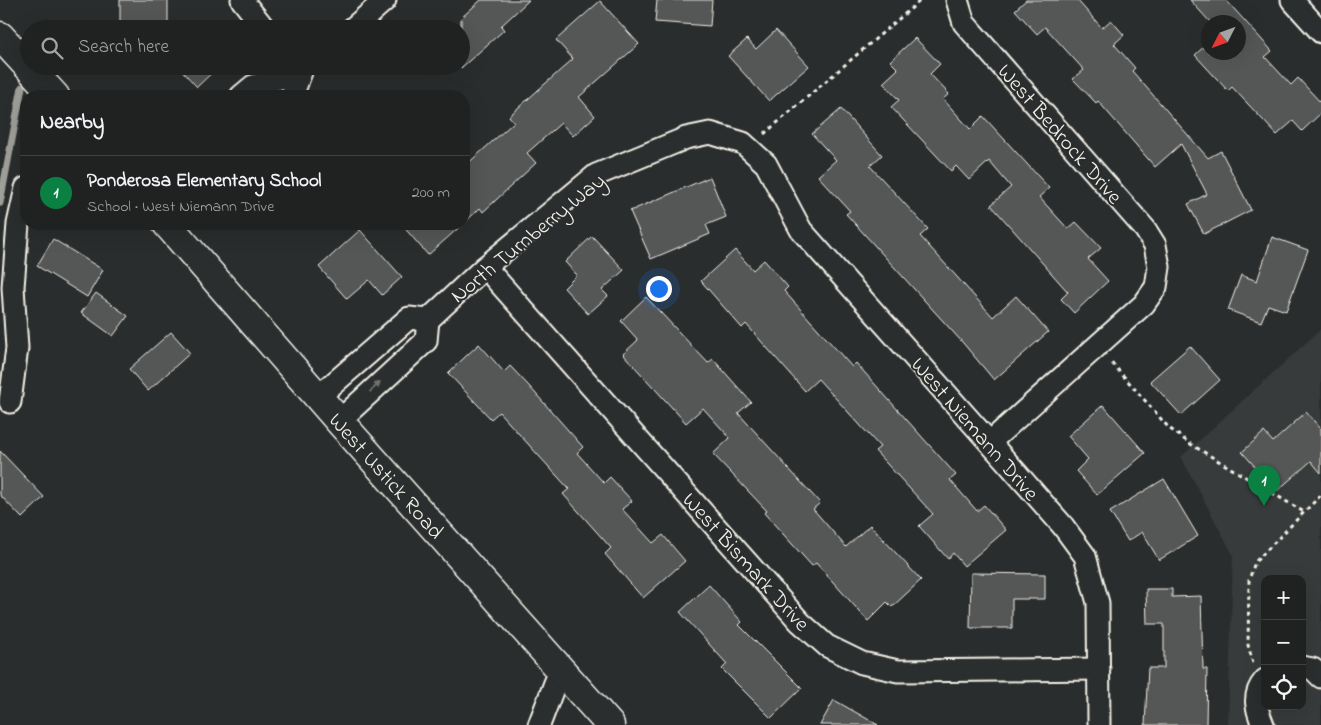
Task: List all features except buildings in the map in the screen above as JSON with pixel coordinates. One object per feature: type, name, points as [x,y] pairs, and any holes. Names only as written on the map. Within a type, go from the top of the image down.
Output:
[{"type":"main road","points":[[0,36],[20,58]]},
{"type":"main road","points":[[36,75],[50,90]]},
{"type":"main road","name":"West Ustick Road","points":[[172,230],[339,421],[610,725]]},
{"type":"street","points":[[242,0],[258,20]]},
{"type":"street","points":[[362,20],[385,0]]},
{"type":"street","points":[[1292,0],[1321,32]]},
{"type":"street","name":"West Bedrock Drive","points":[[957,1],[964,23],[1145,229],[1155,245],[1159,267],[1156,287],[1144,304],[990,442]]},
{"type":"street","points":[[248,90],[253,86],[282,75]]},
{"type":"street","points":[[294,90],[299,75]]},
{"type":"street","name":"North Turnberry Way","points":[[339,421],[426,341],[428,320],[485,267],[596,175],[686,138],[710,132],[743,143],[766,164]]},
{"type":"street","name":"West Niemann Drive","points":[[766,164],[801,230],[990,442],[1063,526],[1085,556],[1098,603],[1098,725]]},
{"type":"street","points":[[10,402],[18,348],[13,278],[20,215]]},
{"type":"street","name":"West Bismark Drive","points":[[485,267],[800,622],[827,646],[862,663],[898,671],[1099,669]]},
{"type":"street","name":"North Turnberry Way","points":[[318,397],[409,318],[428,320]]},
{"type":"street","points":[[1306,667],[1313,669],[1321,677]]},
{"type":"street","points":[[539,725],[560,670]]},
{"type":"street","points":[[1261,688],[1256,708],[1263,725]]},
{"type":"path","points":[[746,146],[767,132],[921,0]]},
{"type":"path","points":[[1112,363],[1169,428],[1192,445],[1304,512]]},
{"type":"path","points":[[1261,681],[1248,644],[1249,580],[1255,562],[1321,495]]},
{"type":"shaded area","points":[[1321,329],[1321,725],[1228,725],[1233,555],[1181,457]]},
{"type":"waterway","points":[[0,203],[20,98]]},
{"type":"place","name":"Ponderosa Elementary School","points":[[1264,506]]}]
